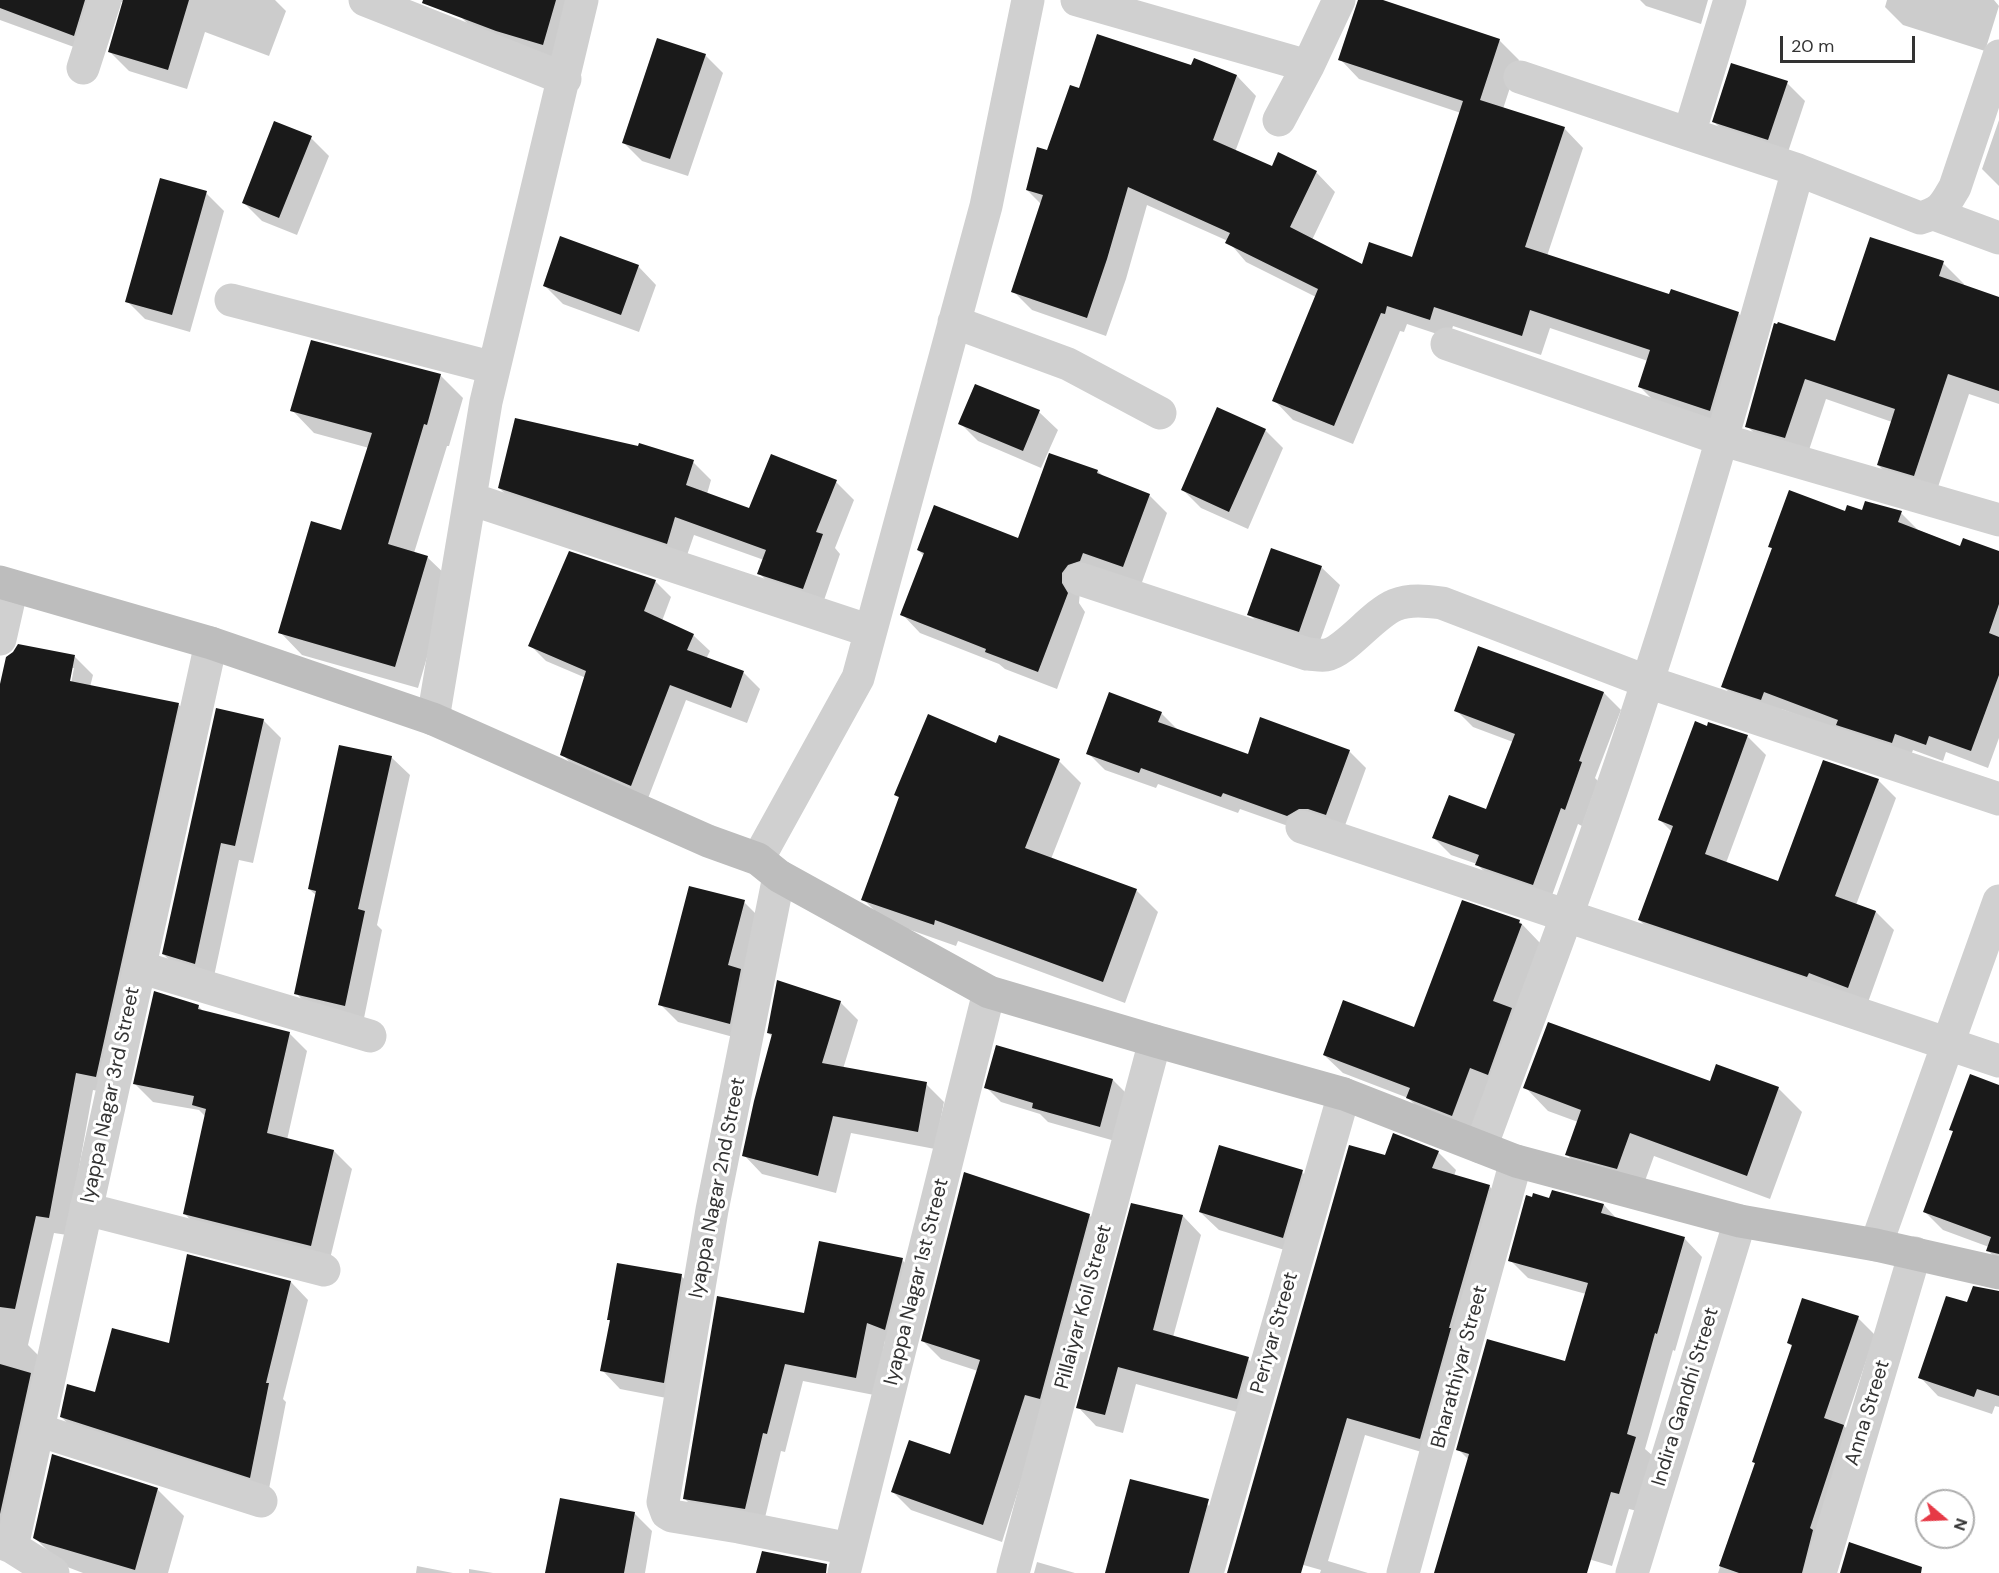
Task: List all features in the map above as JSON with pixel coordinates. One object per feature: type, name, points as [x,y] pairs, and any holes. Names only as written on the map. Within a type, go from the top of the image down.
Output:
[{"type":"street","points":[[83,68],[105,0]]},
{"type":"street","points":[[365,0],[565,79]]},
{"type":"street","points":[[433,719],[486,402],[565,79],[582,0]]},
{"type":"street","name":"Iyappa Nagar 2nd Street","points":[[847,1561],[739,1527],[672,1516],[667,1513],[663,1502],[768,868],[858,678],[986,206],[1028,0]]},
{"type":"street","points":[[1077,0],[1308,66]]},
{"type":"street","points":[[1279,120],[1339,0]]},
{"type":"street","points":[[1689,134],[1730,0]]},
{"type":"street","points":[[1520,77],[1798,170],[1920,218],[1934,214],[1943,207],[1955,187],[1999,56]]},
{"type":"street","points":[[1481,1147],[1567,916],[1648,682],[1723,440],[1798,170]]},
{"type":"street","points":[[1934,214],[1999,238]]},
{"type":"street","points":[[231,300],[494,368]]},
{"type":"street","points":[[954,322],[1068,364],[1160,413]]},
{"type":"street","points":[[1447,344],[1723,440],[1999,520]]},
{"type":"street","points":[[471,498],[870,631]]},
{"type":"street","points":[[1080,579],[1307,654],[1327,655],[1344,646],[1364,626],[1394,605],[1420,600],[1442,603],[1648,682],[1999,799]]},
{"type":"street","points":[[0,639],[6,584],[211,643],[433,719],[708,841],[768,868],[989,992],[1344,1094],[1516,1161],[1740,1221],[1876,1245],[1999,1272]]},
{"type":"street","name":"Iyappa Nagar 3rd Street","points":[[6,1544],[38,1430],[211,643]]},
{"type":"street","points":[[1302,827],[1999,1060]]},
{"type":"street","points":[[1876,1245],[1999,901]]},
{"type":"street","points":[[140,967],[370,1036]]},
{"type":"street","name":"Iyappa Nagar 1st Street","points":[[847,1561],[989,992]]},
{"type":"street","name":"Pillaiyar Koil Street","points":[[1013,1573],[1155,1041]]},
{"type":"street","name":"Periyar Street","points":[[1207,1573],[1344,1094]]},
{"type":"street","name":"Bharathiyar Street","points":[[1403,1573],[1516,1161]]},
{"type":"street","points":[[86,1209],[324,1270]]},
{"type":"street","name":"Indira Gandhi Street","points":[[1632,1573],[1740,1221]]},
{"type":"street","name":"Anna Street","points":[[1820,1573],[1915,1253]]},
{"type":"street","points":[[38,1430],[261,1501]]},
{"type":"street","points":[[6,1544],[53,1573]]},
{"type":"building","points":[[0,0],[85,0],[74,36],[0,8]]},
{"type":"building","points":[[123,0],[189,0],[168,70],[108,52]]},
{"type":"building","points":[[423,0],[556,0],[543,45],[496,31],[422,3]]},
{"type":"building","points":[[1358,0],[1383,0],[1500,39],[1480,100],[1565,127],[1525,247],[1669,294],[1671,289],[1739,312],[1710,411],[1638,387],[1650,350],[1530,310],[1522,336],[1434,307],[1430,320],[1387,306],[1385,314],[1381,313],[1334,426],[1272,401],[1318,289],[1225,243],[1230,233],[1128,187],[1087,318],[1011,292],[1043,195],[1026,190],[1037,147],[1047,150],[1070,85],[1079,88],[1097,34],[1191,65],[1194,58],[1237,75],[1213,140],[1272,166],[1278,152],[1317,171],[1290,227],[1362,264],[1369,242],[1412,257],[1463,101],[1338,60]]},
{"type":"building","points":[[657,38],[706,54],[670,159],[622,143]]},
{"type":"building","points":[[1731,63],[1788,81],[1768,140],[1712,122]]},
{"type":"building","points":[[274,121],[312,136],[279,218],[242,203]]},
{"type":"building","points":[[160,178],[207,191],[172,315],[125,302]]},
{"type":"building","points":[[560,236],[639,265],[621,315],[543,286]]},
{"type":"building","points":[[1870,237],[1944,261],[1939,276],[1999,297],[1999,391],[1948,374],[1914,476],[1877,465],[1895,409],[1805,379],[1785,438],[1745,427],[1774,323],[1778,322],[1835,341]]},
{"type":"building","points":[[311,340],[441,374],[427,425],[424,424],[388,544],[428,556],[395,667],[278,633],[311,521],[341,530],[372,433],[290,411]]},
{"type":"building","points":[[975,384],[1040,410],[1023,451],[958,424]]},
{"type":"building","points":[[1217,407],[1266,429],[1229,512],[1181,490]]},
{"type":"building","points":[[515,418],[638,446],[639,443],[694,460],[686,485],[749,508],[771,454],[837,480],[816,532],[823,534],[803,589],[757,574],[766,550],[675,517],[667,544],[498,488]]},
{"type":"building","points":[[1049,453],[1098,470],[1097,473],[1150,494],[1123,567],[1083,553],[1080,561],[1068,565],[1062,573],[1062,583],[1068,593],[1038,672],[900,615],[924,553],[917,550],[934,505],[1018,538]]},
{"type":"building","points":[[1789,490],[1845,511],[1847,505],[1862,510],[1865,501],[1902,511],[1898,522],[1960,546],[1963,538],[1999,551],[1999,604],[1989,633],[1999,637],[1999,675],[1971,751],[1929,736],[1926,745],[1895,734],[1892,743],[1836,725],[1838,720],[1764,692],[1761,700],[1721,687],[1772,548],[1768,547]]},
{"type":"building","points":[[1271,548],[1322,566],[1299,632],[1247,615]]},
{"type":"building","points":[[569,551],[656,580],[644,611],[694,634],[687,650],[744,671],[731,708],[670,685],[631,786],[560,755],[586,671],[528,646]]},
{"type":"building","points":[[18,644],[75,655],[70,681],[179,703],[96,1077],[76,1073],[49,1218],[36,1216],[15,1309],[0,1307],[0,684],[6,657]]},
{"type":"building","points":[[1478,646],[1604,692],[1579,761],[1582,762],[1565,810],[1561,808],[1533,885],[1475,865],[1479,855],[1432,838],[1449,795],[1486,809],[1515,734],[1454,711]]},
{"type":"building","points":[[1109,692],[1162,712],[1158,722],[1248,754],[1260,717],[1350,750],[1326,815],[1308,809],[1299,809],[1287,816],[1223,793],[1221,797],[1141,768],[1139,773],[1086,754]]},
{"type":"building","points":[[216,708],[264,719],[235,846],[221,843],[195,964],[162,954]]},
{"type":"building","points":[[928,714],[996,743],[999,735],[1060,759],[1025,848],[1137,889],[1103,982],[935,920],[934,925],[861,900],[899,797],[894,795]]},
{"type":"building","points":[[1695,721],[1707,726],[1708,722],[1748,735],[1705,854],[1778,881],[1823,760],[1879,779],[1835,896],[1876,911],[1848,988],[1809,973],[1807,977],[1638,920],[1673,826],[1658,820]]},
{"type":"building","points":[[339,745],[392,756],[358,909],[365,911],[345,1006],[294,994],[316,891],[308,889]]},
{"type":"building","points":[[689,886],[745,900],[728,965],[741,969],[730,1024],[658,1005]]},
{"type":"building","points":[[1462,900],[1520,920],[1519,923],[1522,924],[1493,1001],[1512,1008],[1488,1075],[1470,1068],[1452,1116],[1406,1098],[1410,1088],[1323,1055],[1343,1000],[1414,1027]]},
{"type":"building","points":[[777,980],[841,1001],[822,1063],[927,1082],[918,1132],[833,1116],[818,1176],[742,1156],[772,1034],[767,1033]]},
{"type":"building","points":[[154,991],[199,1005],[198,1009],[290,1032],[267,1133],[334,1150],[311,1246],[183,1214],[206,1109],[192,1105],[194,1096],[133,1084]]},
{"type":"building","points":[[1548,1022],[1710,1081],[1716,1064],[1779,1087],[1747,1176],[1630,1133],[1617,1169],[1565,1155],[1581,1110],[1523,1088]]},
{"type":"building","points":[[996,1045],[1113,1079],[1100,1127],[1032,1108],[1033,1103],[984,1088]]},
{"type":"building","points":[[1970,1074],[1999,1085],[1999,1254],[1986,1251],[1991,1237],[1923,1212],[1953,1131],[1949,1130]]},
{"type":"building","points":[[1393,1133],[1439,1151],[1432,1168],[1490,1185],[1420,1439],[1347,1418],[1301,1573],[1227,1573],[1349,1145],[1385,1155]]},
{"type":"building","points":[[1219,1145],[1303,1170],[1283,1238],[1199,1212]]},
{"type":"building","points":[[964,1172],[1090,1214],[1040,1399],[1025,1395],[983,1525],[891,1492],[909,1440],[950,1454],[980,1360],[921,1341]]},
{"type":"building","points":[[1552,1190],[1604,1204],[1601,1213],[1685,1237],[1627,1434],[1636,1437],[1619,1494],[1611,1492],[1587,1573],[1434,1573],[1469,1454],[1456,1450],[1487,1339],[1565,1361],[1588,1283],[1508,1261],[1526,1195],[1532,1197],[1533,1193],[1549,1198]]},
{"type":"building","points":[[1131,1203],[1183,1215],[1153,1330],[1249,1357],[1237,1399],[1118,1367],[1105,1415],[1076,1408]]},
{"type":"building","points":[[819,1241],[903,1258],[885,1330],[867,1323],[856,1378],[785,1364],[767,1434],[763,1433],[745,1509],[683,1499],[717,1296],[804,1313]]},
{"type":"building","points":[[187,1254],[291,1281],[266,1383],[269,1383],[250,1478],[60,1417],[67,1384],[95,1392],[112,1328],[169,1343]]},
{"type":"building","points":[[617,1263],[682,1274],[664,1383],[600,1371],[610,1320],[607,1320]]},
{"type":"building","points":[[1973,1286],[1999,1291],[1999,1396],[1977,1389],[1974,1397],[1918,1378],[1946,1296],[1967,1302]]},
{"type":"building","points":[[1802,1298],[1859,1316],[1824,1418],[1844,1425],[1810,1528],[1813,1530],[1802,1573],[1739,1573],[1719,1566],[1755,1463],[1752,1462],[1792,1345],[1787,1343]]},
{"type":"building","points":[[0,1364],[31,1373],[0,1514]]},
{"type":"building","points":[[52,1454],[158,1488],[135,1570],[33,1538]]},
{"type":"building","points":[[1130,1479],[1209,1499],[1189,1573],[1105,1573]]},
{"type":"building","points":[[560,1498],[635,1512],[624,1573],[545,1573]]},
{"type":"building","points":[[1849,1542],[1922,1567],[1921,1573],[1840,1573]]},
{"type":"building","points":[[762,1551],[827,1564],[826,1573],[756,1573]]}]
